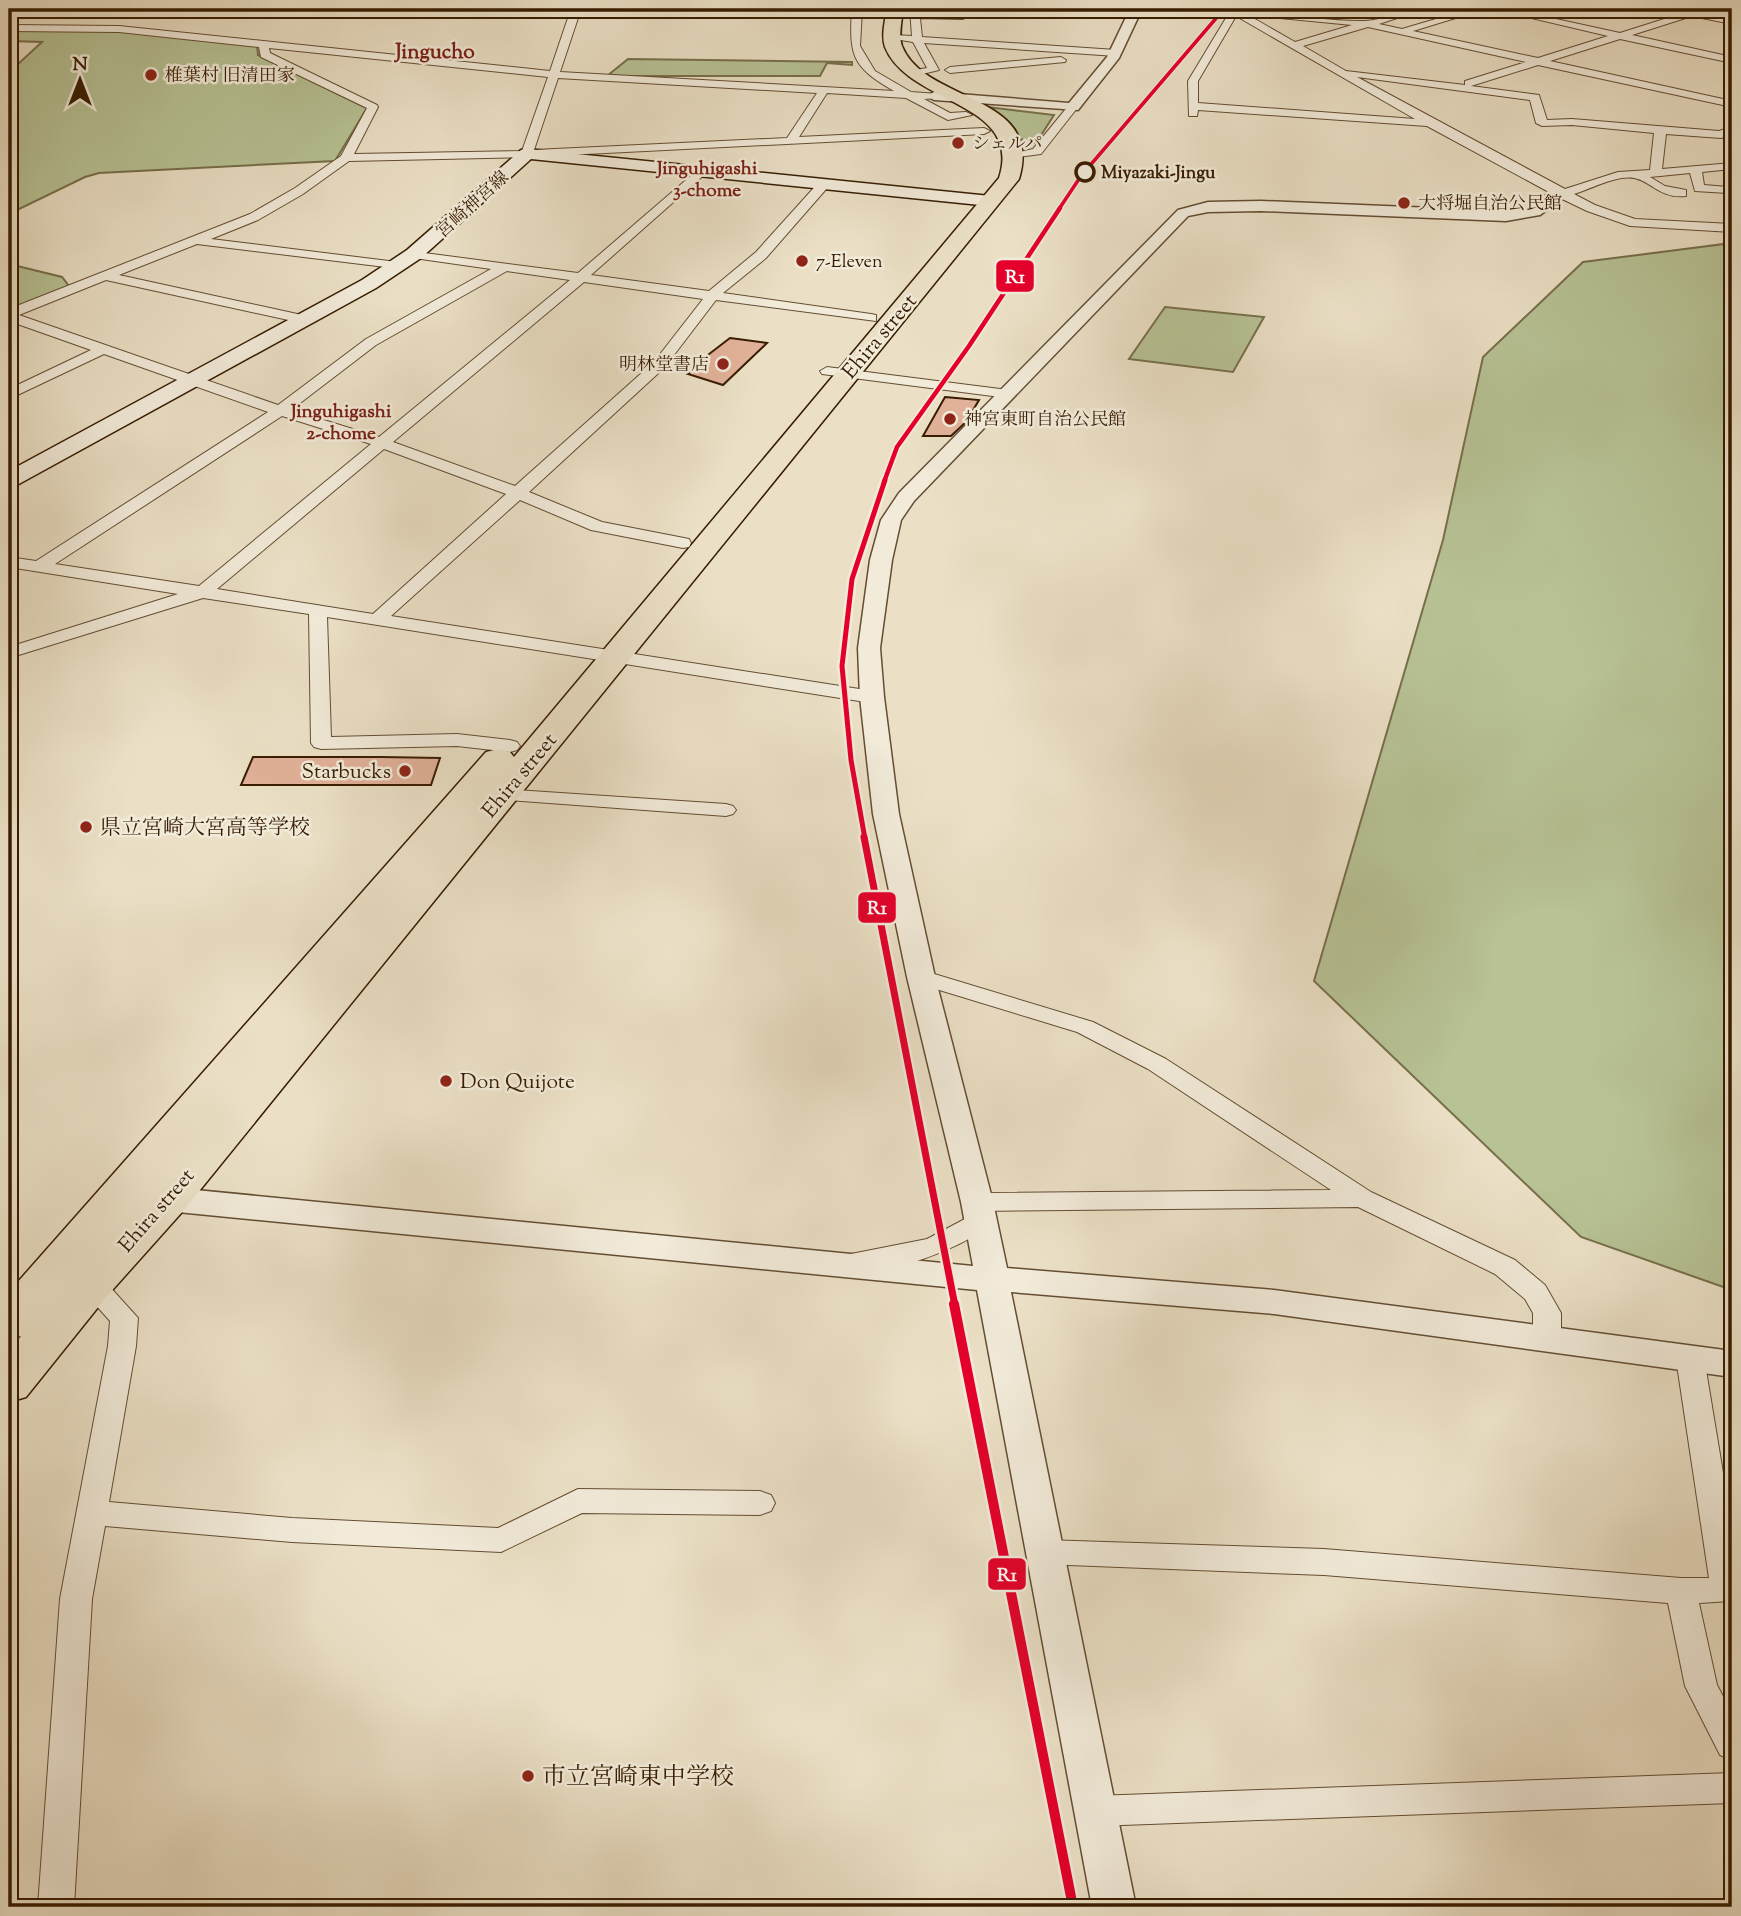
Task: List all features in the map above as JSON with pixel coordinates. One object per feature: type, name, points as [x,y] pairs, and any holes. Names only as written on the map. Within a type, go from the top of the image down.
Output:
[{"type":"highway","points":[[874,9],[872,47],[881,62],[898,78],[966,115],[988,139]]},
{"type":"highway","points":[[895,9],[893,46],[901,60],[914,73],[984,113],[1005,130],[1014,156]]},
{"type":"highway","name":"Ehira street","points":[[9,1384],[91,1284],[167,1200],[502,795],[683,542],[838,372],[871,318],[983,189],[1009,179],[1014,156]]},
{"type":"highway","name":"Ehira street","points":[[9,1323],[510,746],[605,653],[838,372],[983,189]]},
{"type":"main road","name":"宮崎神宮線","points":[[9,480],[405,260],[527,154],[824,184],[983,189]]},
{"type":"street","points":[[72,9],[88,9]]},
{"type":"street","points":[[527,154],[576,9]]},
{"type":"street","points":[[857,9],[855,46],[871,73],[948,117],[966,115]]},
{"type":"street","points":[[914,73],[934,70],[922,57],[916,39],[915,12],[963,16],[970,9]]},
{"type":"street","points":[[1014,156],[1037,152],[1115,55],[1136,9]]},
{"type":"street","points":[[1217,9],[1368,24],[1732,104]]},
{"type":"street","points":[[1295,45],[1419,9]]},
{"type":"street","points":[[1403,31],[1480,9]]},
{"type":"street","points":[[1498,9],[1732,60]]},
{"type":"street","points":[[1670,9],[1732,22]]},
{"type":"street","points":[[1235,10],[1432,124],[1562,194],[1609,215],[1634,223],[1732,228]]},
{"type":"street","points":[[1235,10],[1193,80],[1193,110],[1432,124]]},
{"type":"street","points":[[1460,86],[1692,13]]},
{"type":"street","points":[[9,28],[119,29],[555,75],[958,97],[1073,107]]},
{"type":"street","points":[[893,38],[1115,55]]},
{"type":"street","points":[[9,315],[254,217],[299,191],[346,158],[373,107],[265,54],[263,43]]},
{"type":"street","points":[[950,70],[1115,55]]},
{"type":"street","points":[[1340,72],[1535,97],[1542,123],[1572,122],[1721,135],[1732,130]]},
{"type":"street","points":[[791,140],[824,90]]},
{"type":"street","points":[[1655,172],[1660,131]]},
{"type":"street","points":[[346,158],[527,154],[791,140],[988,139]]},
{"type":"street","points":[[1114,1907],[1043,1552],[979,1211],[921,976],[886,814],[869,648],[881,560],[891,520],[906,498],[1182,213],[1208,207],[1261,206],[1506,216],[1535,212],[1551,198],[1618,176],[1732,166]]},
{"type":"street","points":[[1695,169],[1699,188],[1724,190]]},
{"type":"street","points":[[9,653],[203,592],[379,442],[580,278],[700,172]]},
{"type":"street","points":[[1636,173],[1661,189],[1682,192]]},
{"type":"street","points":[[378,619],[659,365],[712,296],[761,255],[824,184]]},
{"type":"street","points":[[197,241],[504,267],[871,318]]},
{"type":"street","points":[[39,567],[280,411],[371,342],[504,267]]},
{"type":"street","points":[[104,276],[302,319]]},
{"type":"street","points":[[9,315],[280,411],[379,442],[518,493],[597,526],[683,542]]},
{"type":"street","points":[[9,395],[104,349]]},
{"type":"street","points":[[838,372],[1008,394]]},
{"type":"street","points":[[9,562],[605,653],[872,697]]},
{"type":"street","points":[[318,610],[321,743],[457,740],[510,746]]},
{"type":"street","points":[[502,795],[726,810]]},
{"type":"street","points":[[921,976],[1085,1027],[1157,1064],[1362,1198],[1505,1267],[1535,1292],[1547,1312],[1547,1340]]},
{"type":"street","points":[[125,1188],[167,1200],[839,1265],[1274,1302],[1732,1364]]},
{"type":"street","points":[[839,1265],[905,1255],[941,1246],[979,1211],[1362,1198]]},
{"type":"street","points":[[57,1907],[76,1599],[122,1346],[124,1318],[91,1284]]},
{"type":"street","points":[[1043,1552],[1324,1562],[1681,1591],[1727,1590],[1690,1358]]},
{"type":"street","points":[[91,1513],[292,1530],[500,1540],[578,1501],[760,1503]]},
{"type":"street","points":[[1681,1591],[1701,1686],[1732,1745]]},
{"type":"street","points":[[1095,1811],[1732,1788]]},
{"type":"green space","points":[[9,29],[113,30],[257,45],[258,55],[367,108],[335,161],[99,173],[85,177],[9,214],[9,65],[17,65],[42,42],[9,41]]},
{"type":"green space","points":[[628,59],[852,62],[852,65],[827,63],[820,76],[607,76]]},
{"type":"green space","points":[[988,107],[1054,115],[1036,143],[1020,139],[1015,129]]},
{"type":"green space","points":[[1732,243],[1732,1290],[1581,1237],[1314,981],[1443,540],[1483,357],[1583,262]]},
{"type":"green space","points":[[9,264],[62,277],[69,286],[9,310]]},
{"type":"green space","points":[[1165,307],[1264,317],[1233,372],[1129,359]]},
{"type":"building","name":"明林堂書店","points":[[730,338],[767,343],[723,385],[688,374],[702,366],[700,361]]},
{"type":"building","name":"神宮東町自治公民館","points":[[945,397],[979,400],[966,422],[951,436],[923,436]]},
{"type":"building","points":[[253,757],[440,758],[431,785],[241,785]]},
{"type":"transit line","name":"R1","points":[[1073,1907],[880,927],[851,760],[842,666],[852,579],[866,530],[897,447],[969,346],[1081,176],[1224,9]]},
{"type":"place","name":"椎葉村 旧清田家","points":[[151,75]]},
{"type":"place","name":"シェルパ","points":[[958,143]]},
{"type":"place","name":"Miyazaki-Jingu","points":[[1085,172]]},
{"type":"place","name":"大将堀自治公民館","points":[[1404,203]]},
{"type":"place","name":"7-Eleven","points":[[802,261]]},
{"type":"place","name":"明林堂書店","points":[[723,364]]},
{"type":"place","name":"神宮東町自治公民館","points":[[950,419]]},
{"type":"place","name":"Starbucks","points":[[405,771]]},
{"type":"place","name":"県立宮崎大宮高等学校","points":[[86,827]]},
{"type":"place","name":"Don Quijote","points":[[446,1081]]},
{"type":"place","name":"市立宮崎東中学校","points":[[528,1776]]},
{"type":"district","name":"Jingucho","points":[[435,51]]},
{"type":"district","name":"Jinguhigashi 3-chome","points":[[707,178]]},
{"type":"district","name":"Jinguhigashi 2-chome","points":[[341,421]]}]
